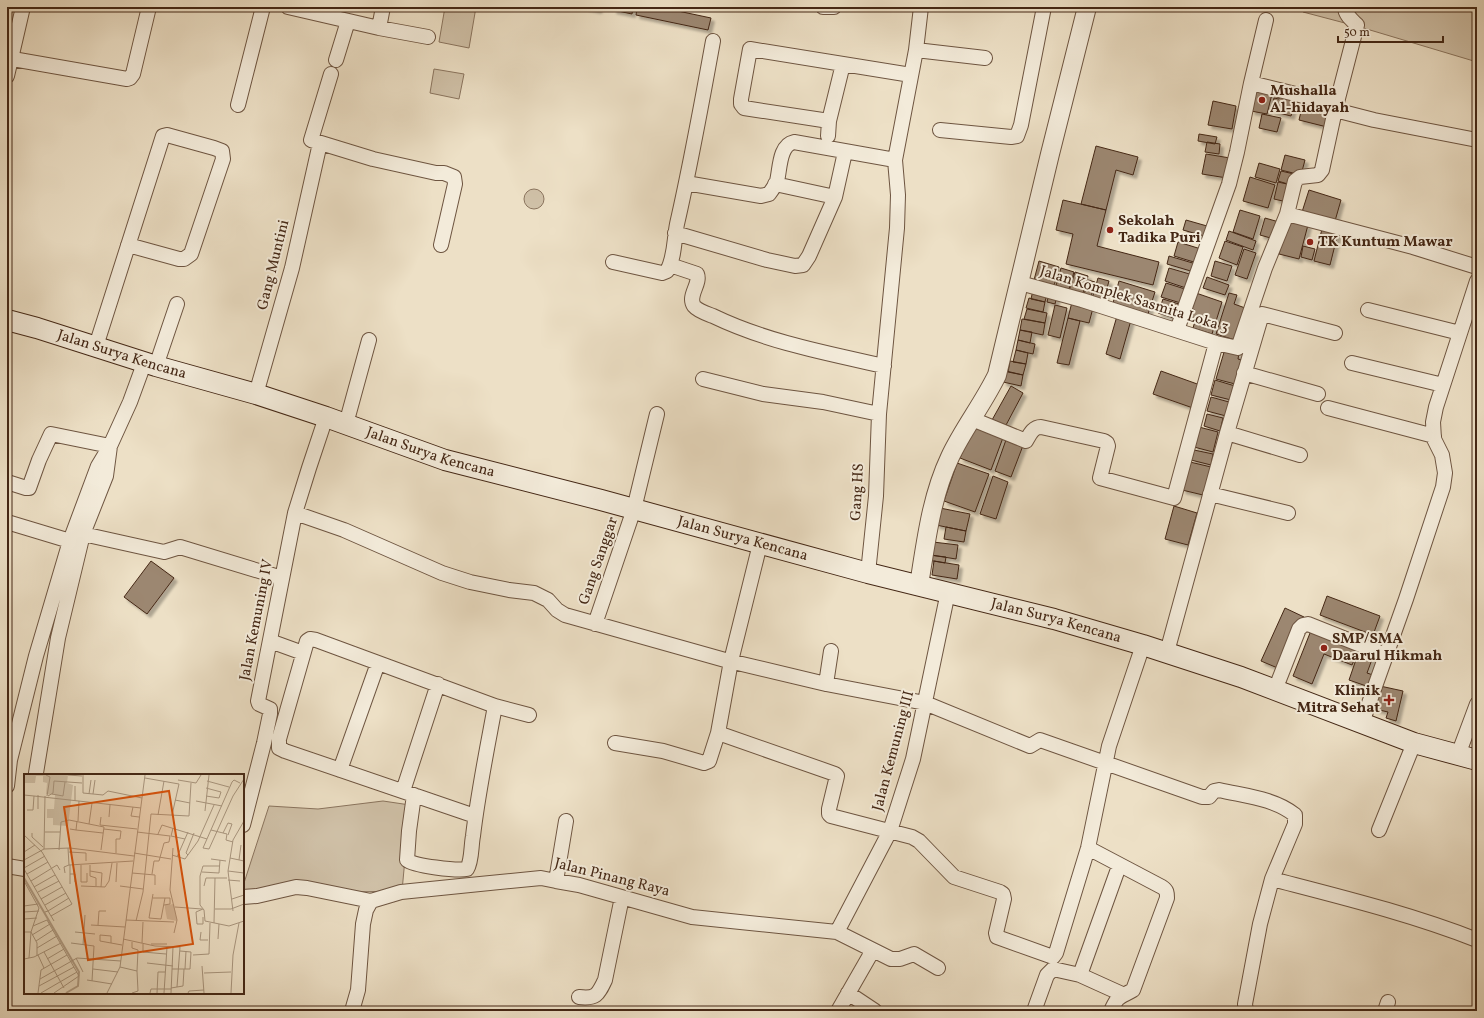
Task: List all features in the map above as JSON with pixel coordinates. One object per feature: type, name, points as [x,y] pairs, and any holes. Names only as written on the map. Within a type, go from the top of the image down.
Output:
[{"type":"main road","name":"Jalan Surya Kencana","points":[[7,320],[96,346],[150,364],[256,394],[326,417],[445,460],[634,509],[868,573],[919,584],[1054,619],[1167,652],[1234,674],[1414,743],[1477,760]]},
{"type":"street","points":[[7,76],[9,58],[23,7]]},
{"type":"street","points":[[9,58],[127,79],[133,74],[149,7]]},
{"type":"street","points":[[238,105],[263,7]]},
{"type":"street","points":[[288,7],[379,28],[428,37]]},
{"type":"street","points":[[379,28],[383,7]]},
{"type":"street","points":[[823,7],[834,7]]},
{"type":"street","name":"Gang HS","points":[[868,573],[876,496],[879,414],[897,228],[898,195],[895,160],[916,50],[921,7]]},
{"type":"street","points":[[940,130],[1011,137],[1017,136],[1021,124],[1044,7]]},
{"type":"street","points":[[919,584],[928,529],[940,482],[950,457],[988,394],[996,375],[1020,283],[1050,154],[1087,7]]},
{"type":"street","points":[[1345,7],[1348,16],[1357,25],[1322,170],[1318,176],[1300,177],[1295,181],[1287,214],[1413,247],[1477,267]]},
{"type":"street","points":[[1177,330],[1230,178],[1266,20]]},
{"type":"street","points":[[336,60],[348,21]]},
{"type":"street","points":[[613,262],[662,273],[667,271],[670,265],[713,40]]},
{"type":"street","points":[[829,121],[744,108],[741,104],[741,98],[750,49],[911,74]]},
{"type":"street","points":[[916,50],[985,58]]},
{"type":"street","points":[[828,136],[829,121],[843,64]]},
{"type":"street","points":[[331,74],[311,139],[312,141],[373,159],[436,173],[444,173],[454,177],[455,184],[441,245]]},
{"type":"street","points":[[1251,83],[1336,107],[1374,120],[1477,140]]},
{"type":"street","points":[[96,346],[128,245],[163,135],[167,134],[222,151],[223,158],[191,254],[184,259],[179,259],[128,245]]},
{"type":"street","name":"Gang Muntini","points":[[256,394],[292,268],[320,143]]},
{"type":"street","points":[[686,183],[761,196],[769,194],[775,184],[783,152],[790,143],[895,160]]},
{"type":"street","points":[[675,233],[767,260],[796,266],[803,264],[809,256],[835,197],[845,152]]},
{"type":"street","points":[[775,184],[835,197]]},
{"type":"street","name":"Jalan Komplek Sasmita Loka 3","points":[[1020,283],[1082,300],[1216,343],[1238,348],[1265,268],[1287,214]]},
{"type":"street","points":[[670,265],[697,274],[698,277],[692,297],[694,306],[697,309],[740,328],[778,341],[884,366]]},
{"type":"street","points":[[1362,723],[1443,487],[1445,473],[1442,455],[1434,436],[1433,422],[1436,407],[1460,333],[1472,315],[1477,281]]},
{"type":"street","points":[[7,786],[9,760],[36,656],[70,541],[98,466],[110,446],[130,402],[150,364],[177,304]]},
{"type":"street","points":[[1368,310],[1460,333]]},
{"type":"street","points":[[1167,652],[1227,433],[1262,314],[1335,333]]},
{"type":"street","points":[[346,424],[369,340]]},
{"type":"street","points":[[972,419],[1026,441],[1033,430],[1038,427],[1104,441],[1108,446],[1100,478],[1174,498],[1216,343]]},
{"type":"street","points":[[1352,363],[1443,386]]},
{"type":"street","points":[[1244,373],[1318,394]]},
{"type":"street","points":[[703,379],[763,394],[823,402],[879,414]]},
{"type":"street","points":[[1328,408],[1434,436]]},
{"type":"street","name":"Gang Sanggar","points":[[595,624],[634,509],[657,414]]},
{"type":"street","name":"Jalan Kemuning IV","points":[[244,821],[270,714],[270,709],[260,704],[258,701],[295,513],[308,468],[326,417]]},
{"type":"street","points":[[1227,433],[1300,455]]},
{"type":"street","points":[[7,482],[29,488],[39,460],[51,434],[110,446]]},
{"type":"street","points":[[36,773],[58,638],[83,534],[106,476],[110,446]]},
{"type":"street","points":[[1210,494],[1288,513]]},
{"type":"street","points":[[295,513],[344,530],[442,573],[470,582],[509,590],[534,593],[548,600],[557,610],[566,615],[595,624],[731,662],[826,684],[925,703],[1030,746],[1040,740],[1202,797],[1209,797],[1214,791],[1218,790],[1270,802],[1289,811],[1295,815],[1295,824],[1272,879],[1260,924],[1245,1004],[1248,1011]]},
{"type":"street","points":[[7,522],[70,541]]},
{"type":"street","points":[[83,534],[164,552],[180,547],[282,578]]},
{"type":"street","points":[[616,743],[663,751],[706,763],[709,761],[718,733],[731,662],[760,544]]},
{"type":"street","name":"Jalan Kemuning III","points":[[837,932],[890,830],[913,759],[948,592]]},
{"type":"street","points":[[1275,690],[1299,629],[1303,625],[1308,624],[1386,654]]},
{"type":"street","points":[[475,816],[280,748],[279,739],[307,641],[311,639],[495,706],[529,715]]},
{"type":"street","points":[[270,641],[303,653]]},
{"type":"street","points":[[718,733],[835,774],[837,776],[829,812],[831,816],[890,830],[912,837],[919,841],[954,877],[1000,892],[1003,894],[1004,899],[996,933],[997,937],[1050,957],[1054,956],[1056,953],[1088,848],[1114,728],[1143,645]]},
{"type":"street","points":[[826,684],[831,651]]},
{"type":"street","points":[[340,770],[378,663]]},
{"type":"street","points":[[438,684],[408,793],[409,831],[407,860],[412,864],[452,869],[467,869],[495,706]]},
{"type":"street","points":[[1458,755],[1477,704]]},
{"type":"street","points":[[1379,830],[1414,743]]},
{"type":"street","points":[[556,881],[566,821]]},
{"type":"street","points":[[1088,848],[1162,887],[1167,894],[1167,898],[1133,990],[1122,994],[1116,1000],[1111,1011]]},
{"type":"street","points":[[7,866],[24,869]]},
{"type":"street","points":[[1080,975],[1118,869]]},
{"type":"street","name":"Jalan Pinang Raya","points":[[371,901],[402,892],[541,878],[579,885],[697,918],[837,932]]},
{"type":"street","points":[[1272,879],[1440,926],[1477,940]]},
{"type":"street","points":[[244,897],[257,896],[296,887],[371,901],[366,910],[363,924],[362,956],[358,990],[352,1011]]},
{"type":"street","points":[[578,998],[591,998],[600,992],[605,980],[622,897]]},
{"type":"street","points":[[837,932],[891,959],[895,960],[914,954],[938,968]]},
{"type":"street","points":[[838,1011],[873,950]]},
{"type":"street","points":[[1034,1011],[1047,975],[1051,970],[1080,975],[1122,994]]},
{"type":"street","points":[[848,993],[875,1011]]},
{"type":"shaded area","points":[[445,7],[476,7],[469,48],[439,42]]},
{"type":"shaded area","points":[[1304,7],[1477,7],[1477,62],[1360,27],[1303,12]]},
{"type":"shaded area","points":[[434,69],[464,74],[459,99],[430,93]]},
{"type":"shaded area","points":[[534,189],[541,192],[544,199],[541,206],[534,209],[527,206],[524,199],[527,192]]},
{"type":"shaded area","points":[[383,801],[410,805],[402,891],[244,894],[244,883],[269,806],[318,809]]},
{"type":"building","points":[[585,7],[599,7],[598,10]]},
{"type":"building","points":[[614,7],[633,7],[632,14],[613,10]]},
{"type":"building","points":[[637,7],[659,7],[711,18],[708,30],[636,15]]},
{"type":"building","name":"Mushalla Al-hidayah","points":[[1257,86],[1273,90],[1267,114],[1251,111]]},
{"type":"building","points":[[1280,94],[1296,97],[1291,116],[1271,111],[1274,98],[1279,99]]},
{"type":"building","points":[[1304,99],[1332,105],[1327,127],[1299,120]]},
{"type":"building","points":[[1213,101],[1236,106],[1232,129],[1208,125]]},
{"type":"building","points":[[1262,114],[1281,118],[1277,132],[1259,128]]},
{"type":"building","points":[[1199,134],[1217,137],[1215,144],[1198,141]]},
{"type":"building","points":[[1207,142],[1220,144],[1219,154],[1205,152]]},
{"type":"building","points":[[1096,146],[1138,157],[1133,175],[1116,170],[1106,210],[1081,204]]},
{"type":"building","points":[[1206,154],[1230,158],[1227,178],[1202,174]]},
{"type":"building","points":[[1285,155],[1305,160],[1301,175],[1281,170]]},
{"type":"building","points":[[1259,163],[1280,169],[1276,183],[1255,177]]},
{"type":"building","points":[[1281,171],[1294,174],[1291,185],[1278,181]]},
{"type":"building","points":[[1250,177],[1275,185],[1268,208],[1243,201]]},
{"type":"building","points":[[1278,182],[1291,185],[1287,202],[1274,199]]},
{"type":"building","points":[[1309,190],[1341,200],[1335,221],[1302,212]]},
{"type":"building","points":[[1063,200],[1106,210],[1097,246],[1159,262],[1153,285],[1066,264],[1073,234],[1056,230]]},
{"type":"building","points":[[1240,210],[1260,216],[1253,239],[1233,232]]},
{"type":"building","points":[[1265,218],[1279,222],[1274,239],[1260,235]]},
{"type":"building","points":[[1186,220],[1207,226],[1204,236],[1183,230]]},
{"type":"building","points":[[1288,220],[1308,225],[1299,259],[1279,254]]},
{"type":"building","points":[[1322,229],[1338,233],[1330,265],[1314,261]]},
{"type":"building","points":[[1229,231],[1256,241],[1253,250],[1226,240]]},
{"type":"building","points":[[1225,241],[1243,247],[1237,265],[1219,258]]},
{"type":"building","points":[[1178,242],[1201,249],[1197,263],[1174,256]]},
{"type":"building","points":[[1303,246],[1315,249],[1312,260],[1301,257]]},
{"type":"building","points":[[1244,249],[1256,253],[1247,279],[1235,275]]},
{"type":"building","points":[[1169,256],[1196,264],[1194,272],[1167,264]]},
{"type":"building","points":[[1039,261],[1059,267],[1054,286],[1034,280]]},
{"type":"building","points":[[1215,261],[1232,266],[1227,281],[1211,276]]},
{"type":"building","points":[[1061,268],[1074,272],[1069,289],[1056,286]]},
{"type":"building","points":[[1169,268],[1193,275],[1189,289],[1165,281]]},
{"type":"building","points":[[1075,272],[1088,276],[1083,294],[1069,291]]},
{"type":"building","points":[[1207,277],[1229,285],[1225,295],[1203,288]]},
{"type":"building","points":[[1098,278],[1109,281],[1103,302],[1092,299]]},
{"type":"building","points":[[1088,280],[1095,282],[1091,297],[1084,295]]},
{"type":"building","points":[[1119,281],[1155,292],[1148,314],[1113,303]]},
{"type":"building","points":[[1166,283],[1188,290],[1184,304],[1161,297]]},
{"type":"building","points":[[1033,290],[1047,293],[1045,302],[1031,299]]},
{"type":"building","points":[[1196,293],[1222,302],[1212,334],[1193,328],[1196,318],[1192,317],[1195,310],[1190,308]]},
{"type":"building","points":[[1229,293],[1237,295],[1234,304],[1248,309],[1238,341],[1216,334]]},
{"type":"building","points":[[1049,294],[1057,296],[1055,304],[1047,302]]},
{"type":"building","points":[[1029,298],[1045,302],[1043,312],[1026,308]]},
{"type":"building","points":[[1163,299],[1179,304],[1174,318],[1158,313]]},
{"type":"building","points":[[1072,302],[1093,308],[1089,323],[1068,318]]},
{"type":"building","points":[[1055,305],[1067,308],[1060,338],[1048,335]]},
{"type":"building","points":[[1027,309],[1047,313],[1045,323],[1024,319]]},
{"type":"building","points":[[1117,316],[1131,320],[1120,359],[1106,354]]},
{"type":"building","points":[[1068,318],[1080,321],[1069,365],[1057,363]]},
{"type":"building","points":[[1022,319],[1045,323],[1043,335],[1020,330]]},
{"type":"building","points":[[1020,330],[1032,332],[1030,343],[1018,340]]},
{"type":"building","points":[[1018,340],[1035,344],[1033,354],[1016,350]]},
{"type":"building","points":[[1225,349],[1239,353],[1238,359],[1242,360],[1235,384],[1216,379]]},
{"type":"building","points":[[1016,350],[1028,353],[1026,364],[1013,362]]},
{"type":"building","points":[[1010,361],[1026,364],[1023,375],[1008,372]]},
{"type":"building","points":[[1006,371],[1023,375],[1021,386],[1003,382]]},
{"type":"building","points":[[1161,371],[1200,385],[1193,408],[1153,394]]},
{"type":"building","points":[[1215,380],[1235,386],[1231,400],[1211,395]]},
{"type":"building","points":[[1011,386],[1023,393],[1005,427],[992,420]]},
{"type":"building","points":[[1211,397],[1229,402],[1226,416],[1207,411]]},
{"type":"building","points":[[1207,414],[1223,418],[1220,431],[1204,426]]},
{"type":"building","points":[[974,423],[1004,435],[991,470],[960,458]]},
{"type":"building","points":[[1199,427],[1218,432],[1213,452],[1194,447]]},
{"type":"building","points":[[1007,437],[1024,443],[1011,477],[995,471]]},
{"type":"building","points":[[1194,450],[1213,454],[1211,465],[1191,460]]},
{"type":"building","points":[[1190,462],[1211,467],[1203,495],[1182,490]]},
{"type":"building","points":[[957,463],[989,474],[975,512],[944,501]]},
{"type":"building","points":[[993,476],[1008,482],[996,519],[980,514]]},
{"type":"building","points":[[1174,506],[1197,513],[1188,545],[1165,539]]},
{"type":"building","points":[[940,508],[970,514],[966,531],[936,525]]},
{"type":"building","points":[[946,527],[966,531],[964,542],[944,539]]},
{"type":"building","points":[[933,542],[958,545],[956,559],[931,555]]},
{"type":"building","points":[[929,555],[946,557],[945,563],[928,560]]},
{"type":"building","points":[[151,561],[174,578],[147,614],[124,597]]},
{"type":"building","points":[[934,561],[959,565],[957,579],[932,575]]},
{"type":"building","points":[[1327,596],[1380,616],[1373,635],[1320,615]]},
{"type":"building","points":[[1285,608],[1304,617],[1280,669],[1261,661]]},
{"type":"building","points":[[1312,628],[1360,647],[1352,665],[1324,654],[1312,684],[1293,676]]},
{"type":"building","points":[[1360,648],[1374,654],[1367,673],[1376,676],[1372,688],[1349,680]]},
{"type":"building","name":"Klinik Mitra Sehat","points":[[1380,686],[1403,691],[1396,721],[1386,718],[1388,712],[1375,709]]},
{"type":"place","name":"Mushalla Al-hidayah","points":[[1262,100]]},
{"type":"place","name":"Sekolah Tadika Puri","points":[[1110,230]]},
{"type":"place","name":"TK Kuntum Mawar","points":[[1310,242]]},
{"type":"place","name":"SMP/SMA Daarul Hikmah","points":[[1324,648]]},
{"type":"place","name":"Klinik Mitra Sehat","points":[[1389,700]]}]
